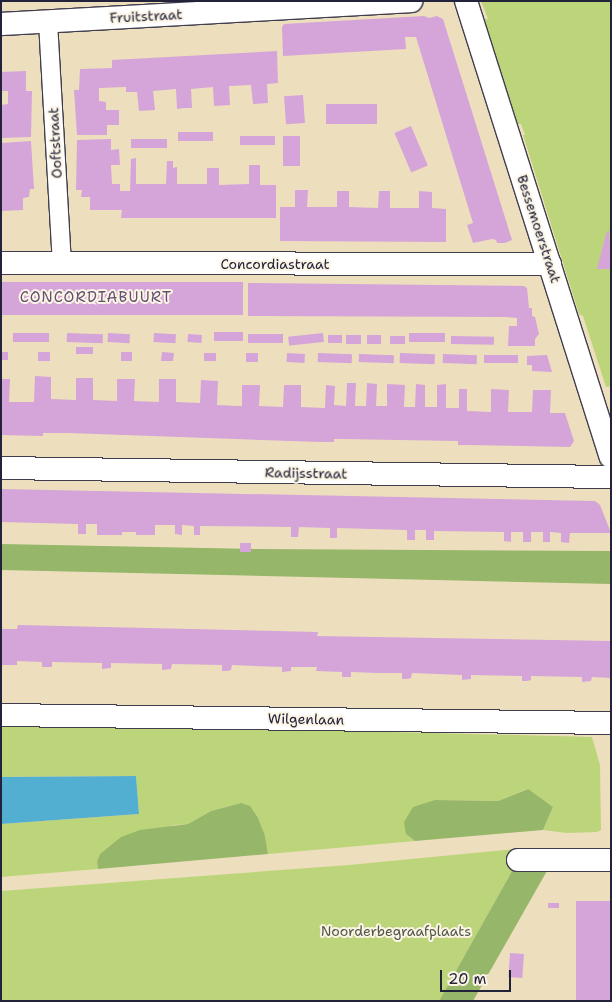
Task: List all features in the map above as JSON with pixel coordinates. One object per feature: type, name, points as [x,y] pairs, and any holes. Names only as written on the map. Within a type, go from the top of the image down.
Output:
[{"type":"street","name":"Fruitstraat","points":[[1,24],[411,1]]},
{"type":"street","name":"Bessemoerstraat","points":[[466,1],[611,457]]},
{"type":"street","name":"Ooftstraat","points":[[48,22],[62,264]]},
{"type":"street","name":"Concordiastraat","points":[[1,263],[550,264]]},
{"type":"street","name":"Radijsstraat","points":[[1,468],[611,477]]},
{"type":"street","name":"Wilgenlaan","points":[[1,715],[611,723]]},
{"type":"street","points":[[518,860],[611,860]]},
{"type":"green space","points":[[481,1],[611,1],[611,386],[606,387],[583,316],[579,314],[521,124],[514,124],[479,19],[488,19]]},
{"type":"green space","points":[[1,544],[257,549],[611,551],[611,584],[1,570]]},
{"type":"green space","points":[[1,722],[592,737],[600,765],[601,830],[597,832],[567,833],[543,830],[553,807],[527,789],[498,801],[435,800],[406,834],[415,841],[268,854],[265,836],[241,803],[211,811],[188,824],[174,825],[97,862],[98,869],[1,877],[1,824],[139,814],[136,776],[1,777]]},
{"type":"green space","points":[[528,789],[553,807],[543,830],[415,841],[406,834],[404,822],[413,807],[435,800],[498,801]]},
{"type":"green space","points":[[241,803],[250,806],[258,818],[265,836],[268,854],[98,869],[97,862],[100,854],[121,837],[140,830],[188,824],[211,811]]},
{"type":"green space","name":"Noorderbegraafplaats","points":[[525,848],[439,1001],[1,1001],[1,891],[349,865]]},
{"type":"green space","points":[[525,848],[556,855],[473,1001],[439,1001]]},
{"type":"water","points":[[136,776],[139,814],[1,824],[1,777]]},
{"type":"building","points":[[424,16],[429,18],[437,16],[443,19],[512,240],[505,243],[497,243],[496,240],[492,239],[473,243],[467,225],[473,223],[416,37],[405,37],[406,49],[283,56],[282,27],[284,24]]},
{"type":"building","points":[[277,51],[278,83],[267,84],[268,103],[253,104],[251,85],[229,86],[230,105],[214,106],[213,87],[191,89],[192,108],[177,109],[176,89],[153,91],[155,110],[139,111],[137,92],[126,92],[126,87],[99,88],[99,101],[106,102],[106,110],[119,110],[119,125],[107,125],[107,135],[77,135],[74,90],[79,90],[80,69],[112,68],[112,60]]},
{"type":"building","points":[[26,71],[26,91],[32,91],[31,137],[2,138],[1,105],[8,104],[8,91],[1,91],[1,72]]},
{"type":"building","points":[[303,95],[305,123],[286,124],[284,96]]},
{"type":"building","points":[[326,104],[377,104],[377,124],[326,124]]},
{"type":"building","points":[[411,126],[428,166],[411,173],[394,133]]},
{"type":"building","points":[[178,132],[213,132],[213,141],[178,141]]},
{"type":"building","points":[[240,136],[275,136],[275,145],[240,145]]},
{"type":"building","points":[[283,136],[300,136],[300,166],[283,166]]},
{"type":"building","points":[[111,139],[111,150],[119,149],[120,165],[111,165],[112,184],[120,184],[120,191],[130,191],[131,159],[136,158],[136,184],[166,184],[167,161],[173,161],[173,168],[177,167],[177,184],[207,184],[207,168],[219,168],[219,185],[249,184],[249,165],[260,165],[260,185],[276,185],[276,218],[121,218],[122,210],[90,210],[90,197],[81,197],[82,190],[76,190],[77,140]]},
{"type":"building","points":[[131,139],[167,139],[167,148],[131,148]]},
{"type":"building","points":[[31,141],[34,189],[30,189],[29,197],[23,198],[23,210],[1,211],[1,143]]},
{"type":"building","points":[[295,190],[308,190],[307,207],[337,207],[337,191],[349,191],[349,207],[378,208],[379,191],[390,191],[390,208],[419,208],[419,191],[432,192],[432,208],[446,209],[446,242],[280,241],[280,207],[295,207]]},
{"type":"building","points":[[609,230],[611,269],[597,269],[606,234]]},
{"type":"building","points":[[1,282],[243,282],[243,315],[1,315]]},
{"type":"building","points":[[248,283],[524,286],[527,288],[529,308],[532,308],[532,316],[535,317],[539,334],[535,339],[535,346],[508,346],[509,326],[517,326],[517,318],[506,317],[248,316]]},
{"type":"building","points":[[214,332],[243,332],[243,341],[214,341]]},
{"type":"building","points":[[13,333],[49,333],[49,342],[13,342]]},
{"type":"building","points":[[67,333],[103,334],[103,343],[67,342]]},
{"type":"building","points":[[108,333],[130,334],[129,343],[108,342]]},
{"type":"building","points":[[154,333],[176,334],[175,343],[154,342]]},
{"type":"building","points":[[323,333],[324,342],[289,346],[288,337]]},
{"type":"building","points":[[409,333],[445,333],[445,342],[409,342]]},
{"type":"building","points":[[188,334],[202,335],[201,343],[187,342]]},
{"type":"building","points":[[248,334],[283,334],[283,343],[248,343]]},
{"type":"building","points":[[328,335],[342,335],[342,343],[328,343]]},
{"type":"building","points":[[346,335],[361,335],[361,344],[346,344]]},
{"type":"building","points":[[367,335],[381,335],[381,344],[367,344]]},
{"type":"building","points":[[390,336],[405,336],[405,344],[390,344]]},
{"type":"building","points":[[451,336],[494,337],[494,345],[451,344]]},
{"type":"building","points":[[76,347],[93,347],[93,354],[76,354]]},
{"type":"building","points":[[1,352],[8,352],[8,360],[1,360]]},
{"type":"building","points":[[38,352],[50,352],[50,361],[38,361]]},
{"type":"building","points":[[121,352],[132,352],[132,361],[121,361]]},
{"type":"building","points":[[162,352],[174,353],[173,361],[161,361]]},
{"type":"building","points":[[204,353],[216,353],[216,361],[204,361]]},
{"type":"building","points":[[246,353],[258,353],[258,362],[246,362]]},
{"type":"building","points":[[287,353],[305,354],[305,363],[287,362]]},
{"type":"building","points":[[318,353],[352,354],[352,363],[318,362]]},
{"type":"building","points":[[400,353],[435,354],[435,364],[400,363]]},
{"type":"building","points":[[359,354],[394,355],[394,363],[359,362]]},
{"type":"building","points":[[443,354],[477,355],[477,364],[443,363]]},
{"type":"building","points":[[484,355],[518,355],[518,363],[484,363]]},
{"type":"building","points":[[547,355],[552,372],[532,371],[532,365],[527,365],[527,356]]},
{"type":"building","points":[[35,376],[51,377],[51,399],[76,400],[76,378],[93,378],[93,400],[117,401],[117,379],[135,379],[134,401],[159,402],[159,379],[176,379],[176,402],[200,403],[201,380],[218,381],[217,405],[237,406],[242,406],[242,385],[260,385],[259,406],[283,407],[284,385],[301,385],[301,407],[325,408],[326,385],[335,386],[334,405],[346,406],[347,383],[356,383],[355,406],[366,406],[367,383],[377,384],[376,406],[387,406],[387,384],[405,385],[404,407],[415,407],[416,384],[425,385],[425,407],[437,407],[437,385],[446,384],[446,408],[459,408],[459,389],[467,389],[467,411],[491,412],[491,389],[509,390],[508,412],[532,412],[533,390],[551,390],[550,413],[565,413],[574,441],[570,447],[458,445],[458,441],[334,439],[334,442],[320,442],[68,433],[43,433],[43,436],[1,435],[1,379],[10,379],[9,402],[34,402]]},
{"type":"building","points":[[1,489],[595,501],[600,505],[611,533],[570,533],[569,543],[561,542],[561,533],[550,532],[550,542],[543,542],[543,532],[531,532],[531,542],[523,542],[523,532],[511,532],[511,542],[504,541],[504,532],[434,531],[434,540],[426,540],[426,530],[415,530],[415,540],[407,540],[407,530],[337,528],[337,538],[330,538],[330,528],[299,527],[298,537],[291,537],[291,527],[200,526],[200,535],[194,535],[194,526],[182,525],[182,535],[175,534],[175,525],[155,525],[155,535],[136,535],[136,532],[122,532],[122,535],[97,535],[97,524],[86,524],[86,534],[78,534],[78,524],[1,522]]},
{"type":"building","points":[[240,543],[251,543],[251,552],[240,552]]},
{"type":"building","points":[[18,625],[318,632],[317,636],[611,641],[611,678],[592,677],[591,681],[582,682],[582,677],[531,676],[531,680],[522,681],[522,676],[471,675],[471,679],[462,680],[462,675],[412,673],[411,678],[402,679],[402,673],[351,672],[351,677],[342,677],[342,672],[316,671],[317,667],[291,667],[291,671],[282,672],[282,667],[232,665],[231,670],[222,671],[222,665],[172,664],[171,669],[162,670],[162,664],[111,663],[111,668],[102,669],[102,663],[52,662],[52,667],[42,667],[42,662],[17,661],[17,665],[1,665],[1,629],[17,629]]},
{"type":"building","points":[[576,901],[611,901],[611,1001],[576,1001]]},
{"type":"building","points":[[548,903],[559,903],[559,908],[548,908]]},
{"type":"building","points":[[510,953],[524,954],[522,978],[508,977]]},
{"type":"district","name":"CONCORDIABUURT","points":[[96,298]]}]
